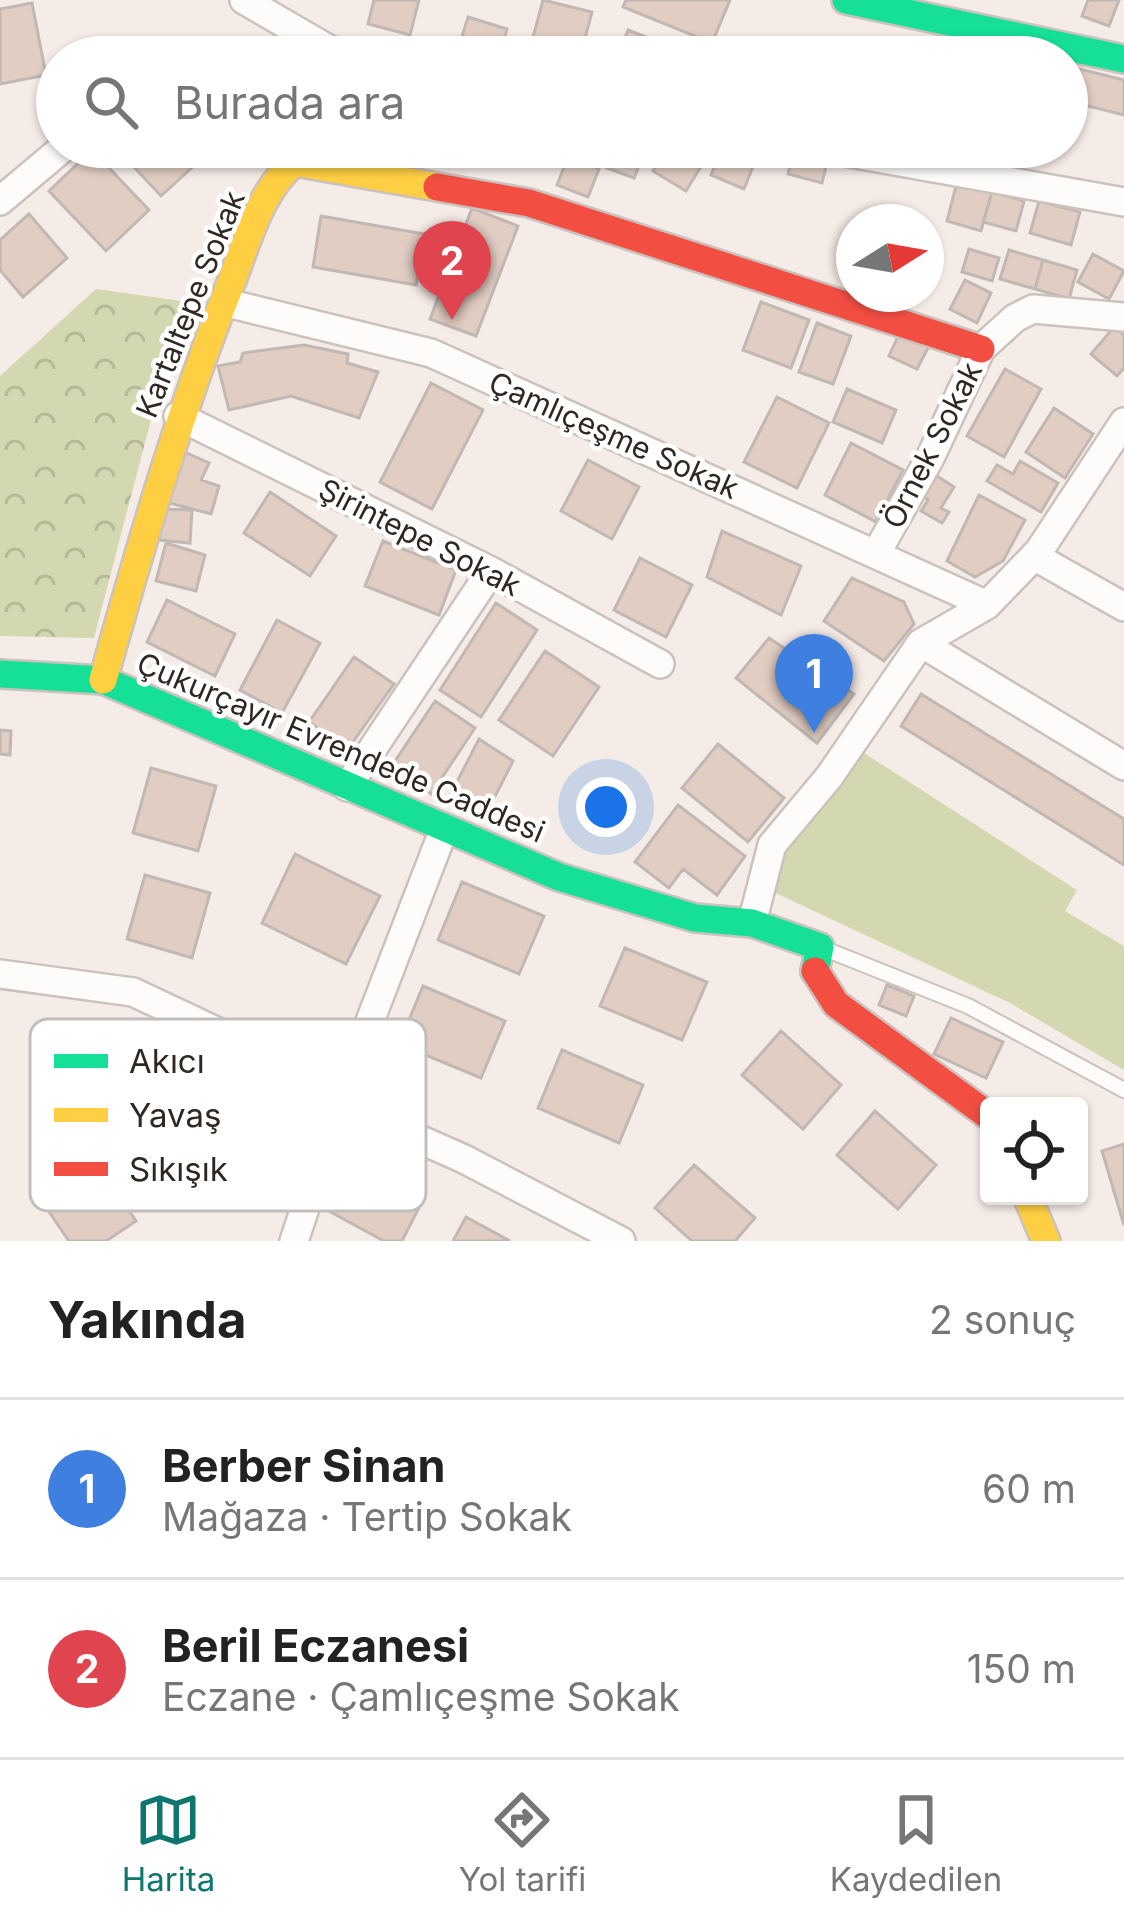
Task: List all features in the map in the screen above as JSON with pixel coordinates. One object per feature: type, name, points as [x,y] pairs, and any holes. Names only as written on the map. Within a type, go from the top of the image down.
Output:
[{"type":"street","points":[[244,0],[303,36]]},
{"type":"street","points":[[847,0],[1016,36]]},
{"type":"street","points":[[1088,51],[1124,59]]},
{"type":"street","points":[[0,201],[39,168]]},
{"type":"street","name":"Kartaltepe Sokak","points":[[104,680],[178,416],[227,303],[258,214],[288,168]]},
{"type":"street","name":"Kartaltepe Sokak","points":[[351,168],[529,203],[981,349]]},
{"type":"street","points":[[934,168],[1124,202]]},
{"type":"street","name":"Çamlıçeşme Sokak","points":[[227,303],[431,353],[987,605]]},
{"type":"street","name":"Örnek Sokak","points":[[877,553],[931,458],[981,349],[1015,318],[1033,310],[1124,317]]},
{"type":"street","name":"Şirintepe Sokak","points":[[178,416],[491,571],[660,664]]},
{"type":"street","points":[[752,923],[772,845],[829,777],[921,643],[987,605],[1034,556],[1124,422]]},
{"type":"street","points":[[1034,556],[1124,608]]},
{"type":"street","points":[[347,788],[491,571]]},
{"type":"street","points":[[921,643],[1123,762]]},
{"type":"street","name":"Çukurçayır Evrendede Caddesi","points":[[0,674],[104,680],[559,877],[695,918],[752,923],[820,947]]},
{"type":"street","points":[[372,1019],[444,829]]},
{"type":"street","points":[[820,947],[812,967],[836,1004],[980,1108]]},
{"type":"street","points":[[0,974],[134,992],[191,1019]]},
{"type":"street","points":[[426,1142],[620,1241]]},
{"type":"street","points":[[1031,1205],[1046,1241]]},
{"type":"street","points":[[294,1241],[304,1211]]},
{"type":"lane","points":[[820,947],[968,1006],[1124,1090]]},
{"type":"green space","points":[[96,289],[182,301],[94,638],[0,636],[0,376]]},
{"type":"green space","points":[[861,751],[1077,890],[1065,911],[1124,946],[1124,1070],[1010,1003],[767,889],[772,866]]},
{"type":"building","points":[[374,0],[419,0],[410,35],[368,24]]},
{"type":"building","points":[[543,0],[592,12],[586,36],[533,36]]},
{"type":"building","points":[[626,0],[730,0],[715,36],[695,36],[623,7]]},
{"type":"building","points":[[1088,0],[1119,0],[1109,26],[1082,16]]},
{"type":"building","points":[[32,3],[38,36],[36,77],[0,84],[0,9]]},
{"type":"building","points":[[468,17],[507,29],[505,36],[462,36]]},
{"type":"building","points":[[1088,71],[1124,80],[1124,115],[1088,106]]},
{"type":"building","points":[[73,168],[109,168],[149,210],[106,251],[49,191]]},
{"type":"building","points":[[135,168],[192,168],[161,196]]},
{"type":"building","points":[[564,168],[599,169],[588,197],[557,185]]},
{"type":"building","points":[[607,168],[638,168],[634,178]]},
{"type":"building","points":[[655,168],[700,168],[686,191]]},
{"type":"building","points":[[714,168],[752,168],[744,189],[711,175]]},
{"type":"building","points":[[790,168],[826,168],[822,183],[788,174]]},
{"type":"building","points":[[957,182],[992,192],[981,231],[947,221]]},
{"type":"building","points":[[992,192],[1024,201],[1016,231],[983,222]]},
{"type":"building","points":[[1039,201],[1080,212],[1071,245],[1030,233]]},
{"type":"building","points":[[472,208],[518,226],[476,336],[430,319]]},
{"type":"building","points":[[29,214],[67,258],[23,297],[0,270],[0,240]]},
{"type":"building","points":[[321,216],[424,234],[416,285],[313,267]]},
{"type":"building","points":[[969,249],[999,258],[992,281],[962,272]]},
{"type":"building","points":[[1009,250],[1043,260],[1035,289],[1000,279]]},
{"type":"building","points":[[1093,254],[1124,271],[1109,299],[1078,282]]},
{"type":"building","points":[[1043,260],[1077,270],[1069,299],[1035,289]]},
{"type":"building","points":[[965,280],[991,293],[977,323],[950,309]]},
{"type":"building","points":[[761,302],[809,320],[791,368],[743,350]]},
{"type":"building","points":[[817,323],[851,336],[833,384],[799,372]]},
{"type":"building","points":[[1114,327],[1124,335],[1124,368],[1117,376],[1091,354]]},
{"type":"building","points":[[900,332],[929,346],[917,369],[889,356]]},
{"type":"building","points":[[304,345],[348,354],[347,363],[378,372],[359,418],[291,396],[229,410],[218,366],[240,362],[243,353]]},
{"type":"building","points":[[1005,369],[1041,389],[1004,457],[967,436]]},
{"type":"building","points":[[431,383],[483,410],[432,509],[380,482]]},
{"type":"building","points":[[847,389],[896,410],[882,443],[833,422]]},
{"type":"building","points":[[777,397],[829,423],[797,488],[744,462]]},
{"type":"building","points":[[1054,408],[1093,434],[1065,478],[1026,452]]},
{"type":"building","points":[[851,443],[903,470],[876,522],[825,495]]},
{"type":"building","points":[[178,449],[209,463],[201,480],[219,486],[211,514],[162,501]]},
{"type":"building","points":[[588,460],[639,487],[612,539],[561,511]]},
{"type":"building","points":[[1020,461],[1058,483],[1041,512],[987,481],[997,465],[1013,474]]},
{"type":"building","points":[[934,474],[954,487],[941,508],[949,512],[942,523],[921,511],[928,500],[921,495]]},
{"type":"building","points":[[270,492],[336,536],[310,576],[244,533]]},
{"type":"building","points":[[979,495],[1025,520],[1003,561],[975,577],[947,561]]},
{"type":"building","points":[[162,509],[192,510],[190,543],[158,540]]},
{"type":"building","points":[[722,531],[801,566],[781,615],[707,577]]},
{"type":"building","points":[[383,541],[456,570],[439,615],[365,586]]},
{"type":"building","points":[[166,543],[205,555],[196,591],[156,581]]},
{"type":"building","points":[[640,558],[692,585],[666,637],[614,610]]},
{"type":"building","points":[[852,578],[904,602],[914,624],[884,661],[824,621]]},
{"type":"building","points":[[167,600],[235,634],[215,676],[147,642]]},
{"type":"building","points":[[496,603],[537,630],[481,717],[440,690]]},
{"type":"building","points":[[277,620],[320,643],[282,713],[240,690]]},
{"type":"building","points":[[769,638],[854,694],[817,743],[736,678]]},
{"type":"building","points":[[545,651],[599,687],[553,756],[499,720]]},
{"type":"building","points":[[354,657],[394,684],[348,749],[309,722]]},
{"type":"building","points":[[921,694],[1124,819],[1124,865],[901,726]]},
{"type":"building","points":[[435,701],[475,728],[431,794],[391,767]]},
{"type":"building","points":[[0,730],[11,731],[10,755],[0,754]]},
{"type":"building","points":[[479,739],[513,761],[485,816],[449,797]]},
{"type":"building","points":[[718,744],[784,798],[748,842],[682,788]]},
{"type":"building","points":[[151,768],[216,786],[198,851],[133,833]]},
{"type":"building","points":[[678,805],[745,856],[717,895],[683,869],[669,888],[635,862]]},
{"type":"building","points":[[295,854],[380,896],[346,964],[262,923]]},
{"type":"building","points":[[145,875],[210,893],[192,958],[127,939]]},
{"type":"building","points":[[462,882],[544,916],[519,974],[438,940]]},
{"type":"building","points":[[625,948],[707,982],[682,1040],[600,1006]]},
{"type":"building","points":[[887,985],[914,996],[906,1016],[879,1005]]},
{"type":"building","points":[[423,986],[505,1021],[481,1078],[426,1055],[426,1019],[409,1019]]},
{"type":"building","points":[[951,1018],[1003,1042],[986,1078],[934,1054]]},
{"type":"building","points":[[781,1031],[841,1085],[803,1129],[742,1075]]},
{"type":"building","points":[[562,1050],[643,1085],[619,1143],[538,1108]]},
{"type":"building","points":[[875,1111],[936,1165],[898,1209],[837,1155]]},
{"type":"building","points":[[1124,1144],[1124,1225],[1102,1151]]},
{"type":"building","points":[[694,1165],[755,1218],[735,1241],[692,1241],[655,1208]]},
{"type":"building","points":[[48,1211],[129,1211],[136,1221],[106,1241],[69,1241]]},
{"type":"building","points":[[329,1211],[417,1211],[402,1241],[384,1241]]},
{"type":"building","points":[[466,1217],[510,1241],[453,1241]]},
{"type":"traffic: fast","points":[[846,0],[1016,36]]},
{"type":"traffic: fast","points":[[1088,51],[1124,59]]},
{"type":"traffic: fast","points":[[0,674],[103,680],[559,877],[695,918],[752,923],[820,947],[815,971]]},
{"type":"traffic: slow","points":[[103,680],[194,381],[249,234],[272,187],[289,168]]},
{"type":"traffic: slow","points":[[329,168],[437,187]]},
{"type":"traffic: slow","points":[[1031,1205],[1046,1241]]},
{"type":"traffic: jam","points":[[437,187],[529,203],[981,349]]},
{"type":"traffic: jam","points":[[815,971],[836,1004],[980,1109]]},
{"type":"place","name":"Beril Eczanesi","points":[[452,320]]},
{"type":"place","name":"Berber Sinan","points":[[814,733]]}]
